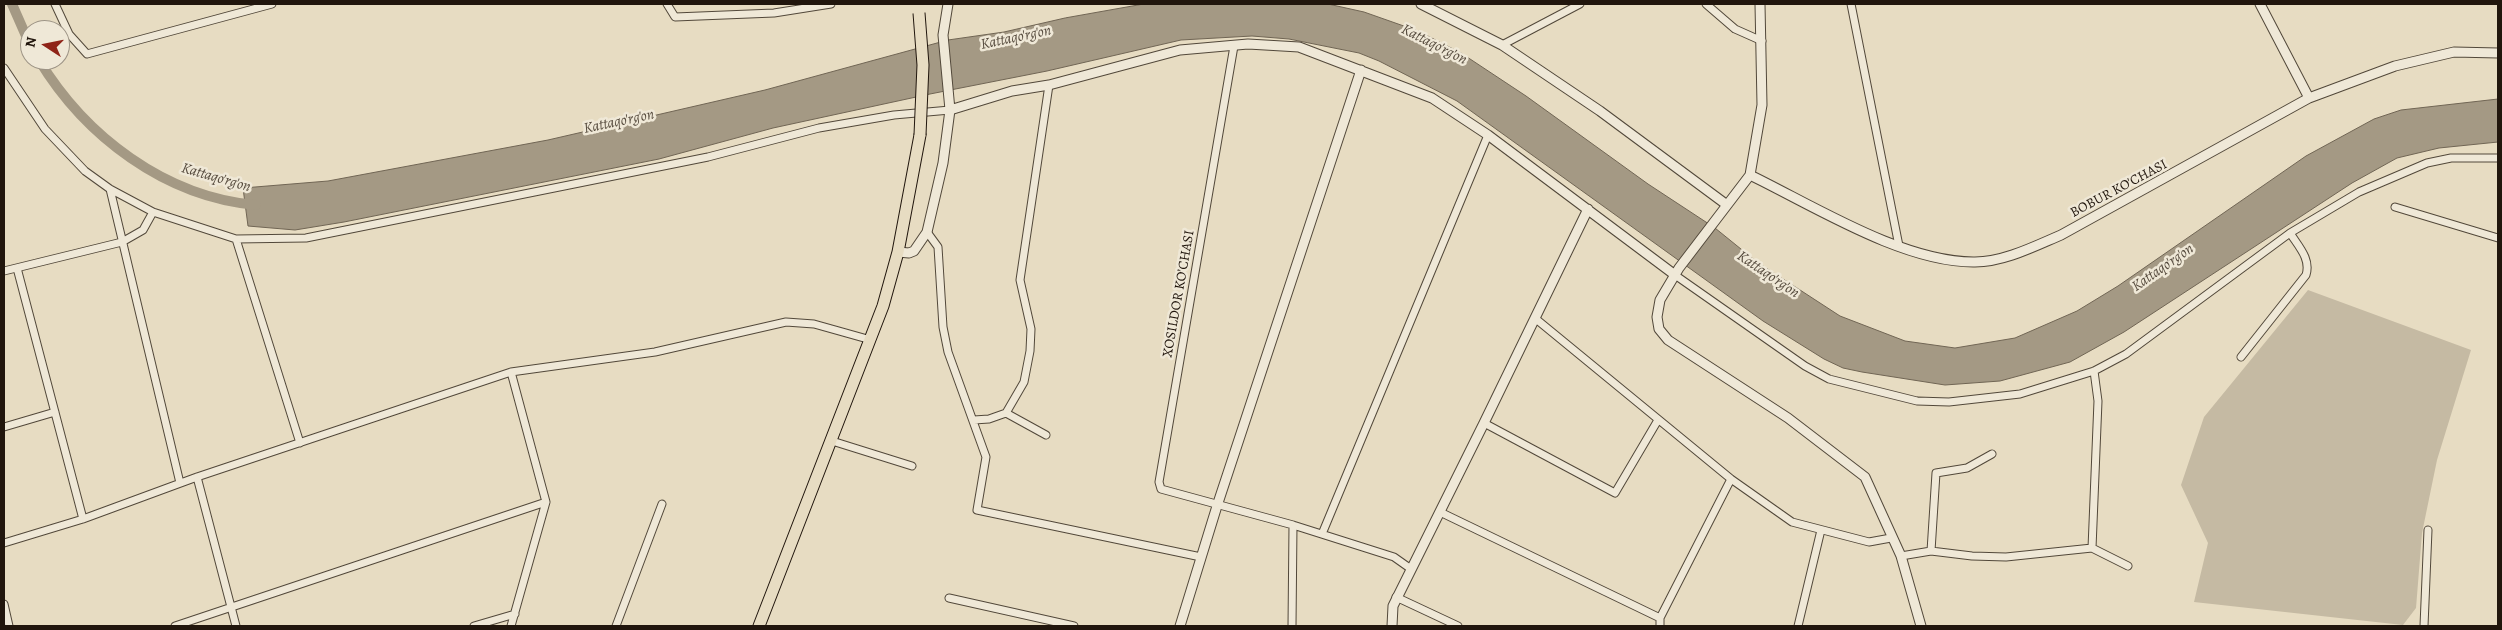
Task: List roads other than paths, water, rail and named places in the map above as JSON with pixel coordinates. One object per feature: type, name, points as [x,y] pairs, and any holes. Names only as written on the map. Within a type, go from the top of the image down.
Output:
[{"type":"main road","points":[[759,626],[871,340],[898,252],[920,135],[923,65],[919,8]]},
{"type":"street","points":[[55,4],[69,34],[87,54],[272,4]]},
{"type":"street","points":[[667,4],[675,17],[774,13],[831,4]]},
{"type":"street","points":[[898,252],[909,253],[914,251],[928,232],[943,163],[950,110],[943,34],[948,4]]},
{"type":"street","points":[[1502,45],[1580,4]]},
{"type":"street","points":[[1706,4],[1736,29],[1762,41]]},
{"type":"street","points":[[1760,4],[1762,105],[1750,175],[1677,271],[1660,300],[1656,317],[1659,329],[1668,340],[1788,418],[1865,477],[1900,556],[1921,626]]},
{"type":"street","points":[[1851,4],[1899,246]]},
{"type":"street","points":[[2260,4],[2309,98]]},
{"type":"street","points":[[1426,5],[1502,45],[1600,111],[1727,205]]},
{"type":"street","points":[[4,68],[10,81],[45,129],[85,171],[110,189],[153,212],[236,239],[306,238],[699,159],[820,128],[894,115],[950,110],[1012,91],[1049,85],[1180,50],[1234,46],[1299,47],[1432,98],[1488,135],[1805,366],[1829,379],[1917,402],[1949,402],[2020,394],[2094,371],[2126,354],[2290,233],[2360,192],[2427,163],[2451,158],[2498,158]]},
{"type":"street","name":"XOSILDOR KO’CHASI","points":[[1234,46],[1159,482],[1162,489],[1217,506],[1293,525],[1394,557],[1411,569]]},
{"type":"street","name":"BOBUR KO'CHASI","points":[[1750,175],[1883,241],[1940,260],[1977,262],[2019,253],[2079,226],[2309,98],[2378,71],[2454,52],[2498,53]]},
{"type":"street","points":[[1180,626],[1217,506],[1361,70]]},
{"type":"street","points":[[974,420],[989,419],[1006,413],[1024,382],[1030,351],[1031,329],[1020,280],[1049,85]]},
{"type":"street","points":[[1322,534],[1488,135]]},
{"type":"street","points":[[110,189],[180,484]]},
{"type":"street","points":[[2395,207],[2498,238]]},
{"type":"street","points":[[1392,626],[1392,606],[1536,319],[1588,208]]},
{"type":"street","points":[[4,272],[122,242],[144,230],[153,212]]},
{"type":"street","points":[[928,232],[938,248],[943,327],[948,352],[986,457],[977,510],[1201,557]]},
{"type":"street","points":[[2241,357],[2306,275],[2309,267],[2306,258],[2290,233]]},
{"type":"street","points":[[236,239],[300,443]]},
{"type":"street","points":[[17,268],[83,519]]},
{"type":"street","points":[[1536,319],[1731,479],[1792,522],[1869,542],[1891,538]]},
{"type":"street","points":[[4,543],[83,519],[197,477],[512,372],[655,352],[786,322],[814,324],[871,340]]},
{"type":"street","points":[[2092,548],[2098,401],[2094,371]]},
{"type":"street","points":[[511,626],[546,502],[512,372]]},
{"type":"street","points":[[4,427],[54,412]]},
{"type":"street","points":[[1006,413],[1046,435]]},
{"type":"street","points":[[1484,423],[1615,493],[1658,420]]},
{"type":"street","points":[[832,441],[912,466]]},
{"type":"street","points":[[1931,552],[1936,473],[1967,468],[1992,454]]},
{"type":"street","points":[[197,477],[236,626]]},
{"type":"street","points":[[1440,512],[1660,622],[1731,479]]},
{"type":"street","points":[[175,626],[546,502]]},
{"type":"street","points":[[616,626],[662,504]]},
{"type":"street","points":[[1292,626],[1293,525]]},
{"type":"street","points":[[1798,626],[1821,530]]},
{"type":"street","points":[[2424,626],[2428,530]]},
{"type":"street","points":[[1900,556],[1931,552],[2006,557],[2092,548],[2128,566]]},
{"type":"street","points":[[949,598],[1074,626]]},
{"type":"street","points":[[1396,598],[1458,626]]},
{"type":"street","points":[[4,604],[9,626]]},
{"type":"street","points":[[474,626],[515,614]]},
{"type":"water","points":[[1144,4],[1328,4],[1364,12],[1418,31],[1461,53],[1526,96],[1648,184],[1715,228],[1757,262],[1840,316],[1905,341],[1955,348],[2015,338],[2077,311],[2118,286],[2306,156],[2374,119],[2401,110],[2498,99],[2498,142],[2439,148],[2397,158],[2352,183],[2124,332],[2070,362],[2000,381],[1945,385],[1843,368],[1824,359],[1763,321],[1457,101],[1379,61],[1359,53],[1289,39],[1252,36],[1181,40],[1047,71],[773,128],[659,159],[344,222],[295,230],[248,226],[243,188],[328,181],[548,140],[765,90],[948,40],[1004,32],[1065,18]]},
{"type":"waterway","name":"Kattaqo'rg'on","points":[[12,4],[20,22]]},
{"type":"waterway","name":"Kattaqo'rg'on","points":[[46,70],[80,114],[104,137],[131,158],[159,176],[190,190],[222,200],[256,205]]}]
